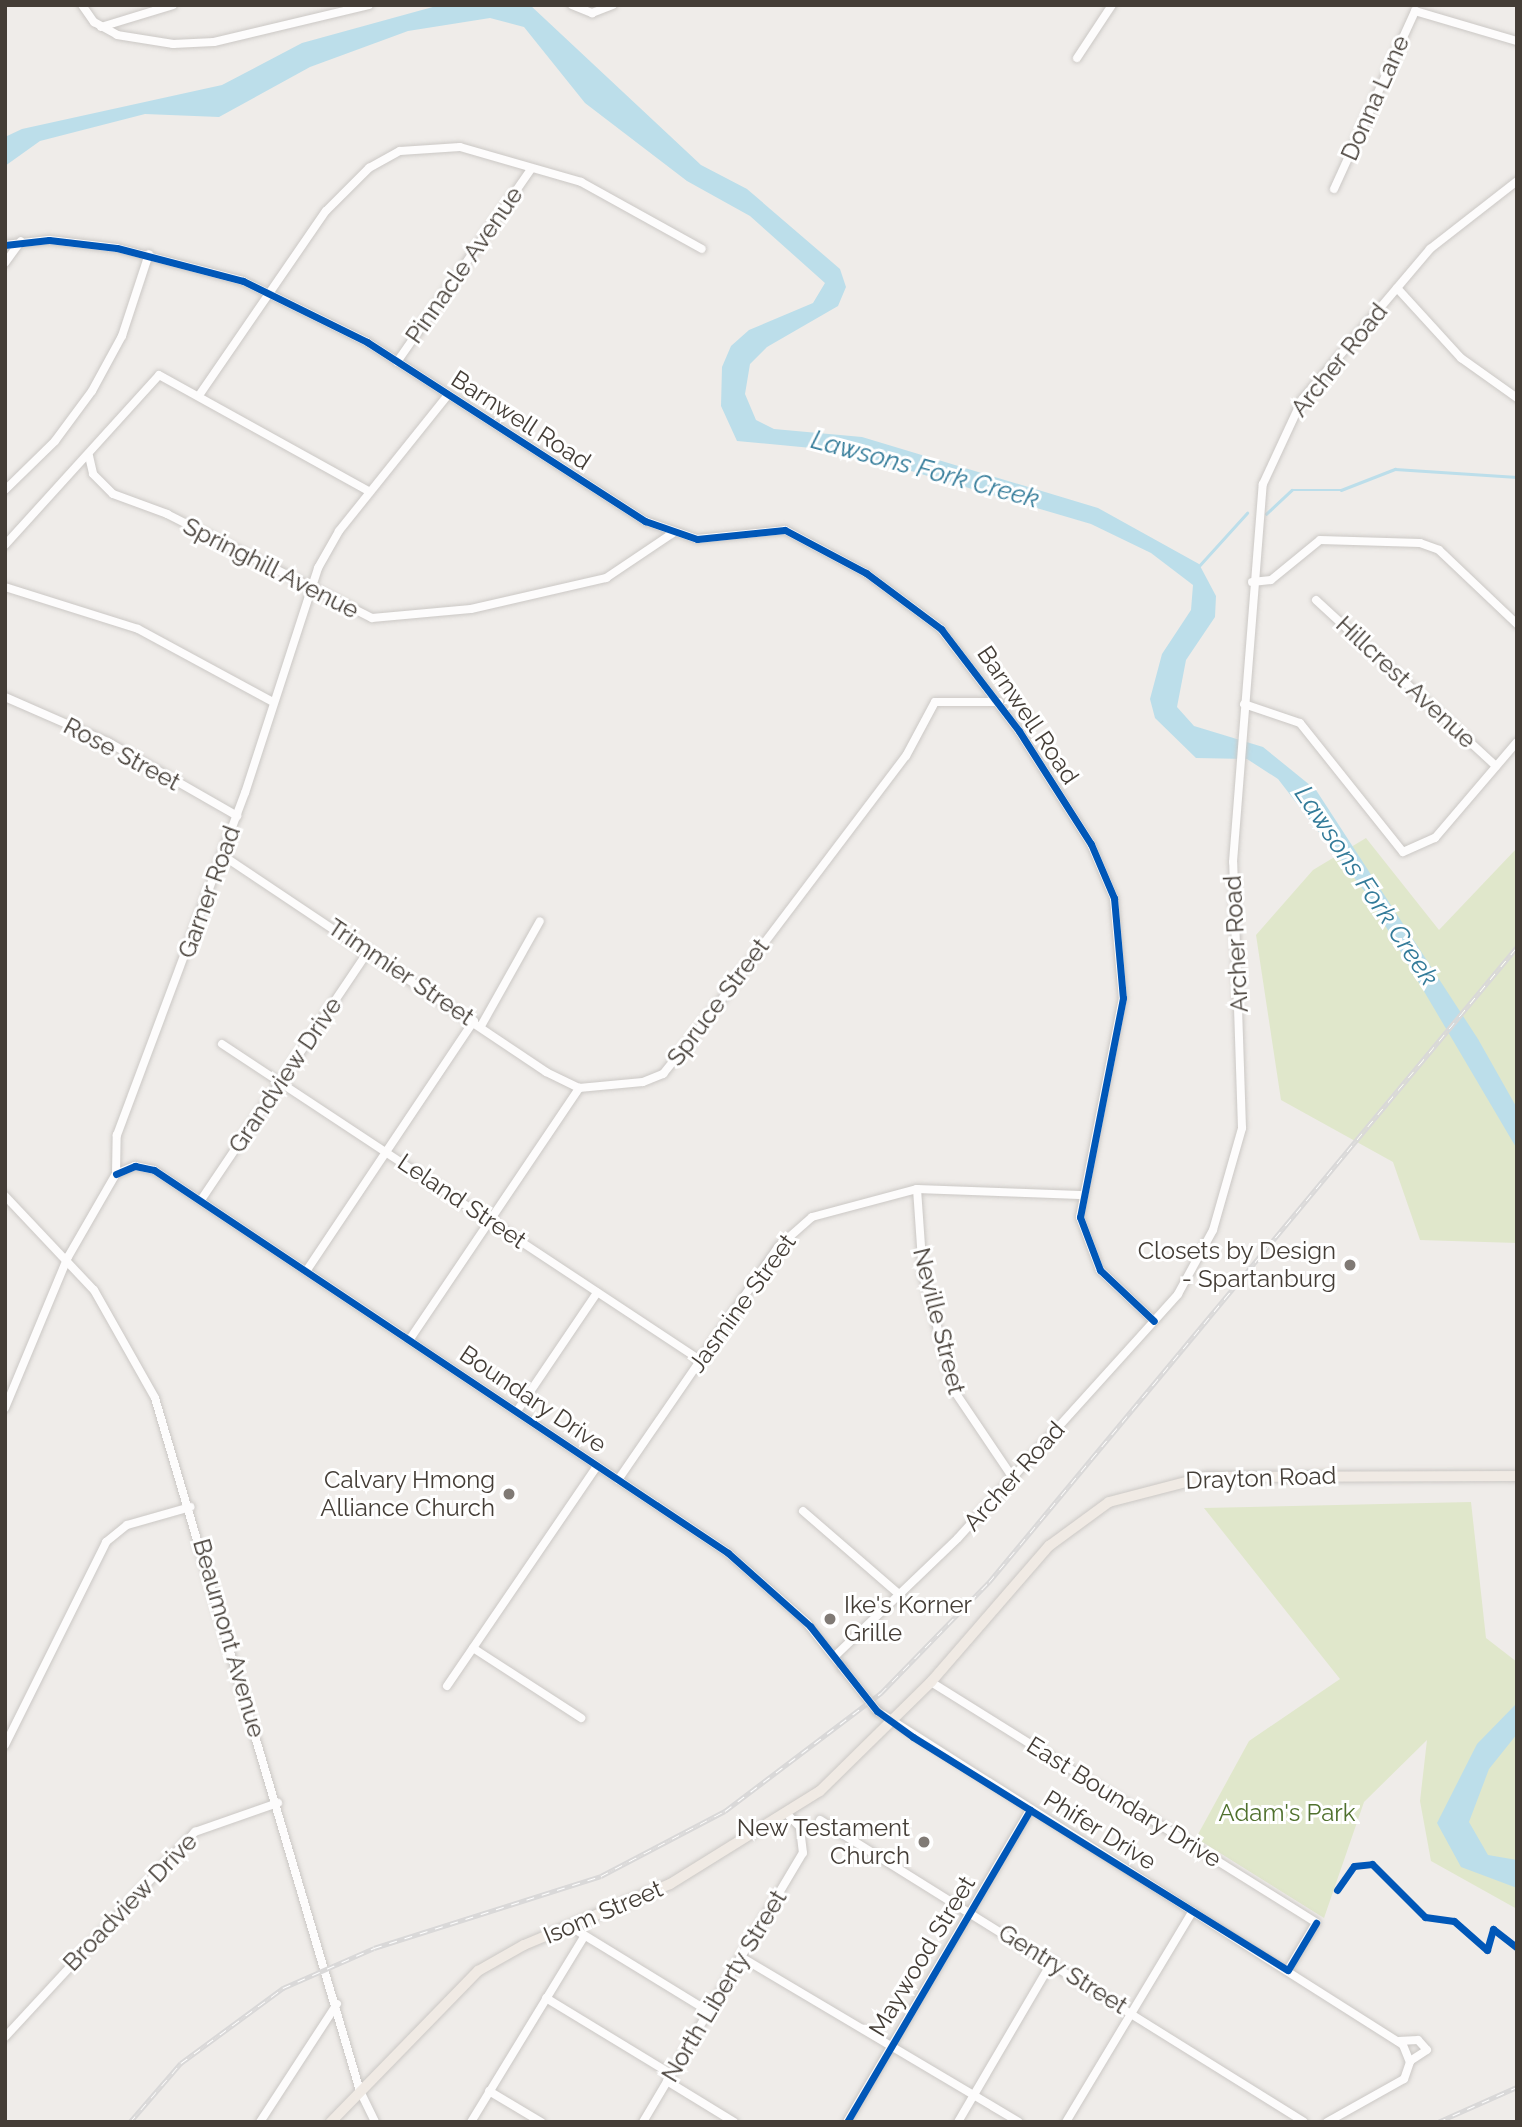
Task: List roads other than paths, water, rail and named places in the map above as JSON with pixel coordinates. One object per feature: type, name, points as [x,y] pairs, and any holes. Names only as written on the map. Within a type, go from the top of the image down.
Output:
[{"type":"main road","name":"Drayton Road","points":[[891,1722],[931,1682],[1049,1546],[1122,1496],[1206,1476],[1517,1476]]},
{"type":"main road","name":"Isom Street","points":[[331,2122],[478,1971],[670,1884],[787,1814],[891,1722]]},
{"type":"street","points":[[82,5],[100,27],[140,41],[194,43],[369,5]]},
{"type":"street","points":[[100,27],[173,5]]},
{"type":"street","points":[[572,5],[592,13],[613,5]]},
{"type":"street","points":[[1077,58],[1112,5]]},
{"type":"street","name":"Donna Lane","points":[[1334,189],[1412,14],[1419,10],[1517,41]]},
{"type":"street","points":[[200,394],[267,291],[339,196],[386,156],[445,145],[531,169],[610,194],[702,249]]},
{"type":"street","name":"Pinnacle Avenue","points":[[397,362],[531,169]]},
{"type":"street","name":"Archer Road","points":[[835,1656],[901,1596],[1013,1478],[1154,1321],[1182,1287],[1213,1230],[1240,1142],[1243,1065],[1232,912],[1242,728],[1259,502],[1283,432],[1397,288],[1446,232],[1517,181]]},
{"type":"street","points":[[5,263],[20,241]]},
{"type":"street","name":"Barnwell Road","points":[[5,244],[20,241],[149,254],[267,291],[397,362],[632,514],[673,533],[709,539],[777,528],[808,541],[941,629],[999,702],[1091,844],[1119,918],[1120,1018],[1080,1195],[1081,1227],[1100,1270],[1154,1321]]},
{"type":"street","points":[[5,490],[55,441],[92,391],[122,336],[149,254]]},
{"type":"street","points":[[1397,288],[1461,358],[1517,398]]},
{"type":"street","points":[[5,545],[64,474],[89,456],[153,376],[170,377],[370,492]]},
{"type":"street","name":"Garner Road","points":[[5,1408],[68,1257],[116,1174],[117,1135],[237,816],[271,701],[309,590],[339,531],[448,395]]},
{"type":"street","name":"Springhill Avenue","points":[[89,456],[93,474],[113,494],[167,514],[359,615],[414,618],[606,578],[673,533]]},
{"type":"street","points":[[1252,582],[1271,580],[1320,540],[1420,543],[1439,551],[1517,624]]},
{"type":"street","points":[[5,586],[138,629],[271,701]]},
{"type":"street","name":"Hillcrest Avenue","points":[[1316,600],[1496,766]]},
{"type":"street","name":"Rose Street","points":[[5,697],[108,742],[237,816]]},
{"type":"street","name":"Spruce Street","points":[[579,1088],[643,1082],[663,1073],[901,763],[935,702],[999,702]]},
{"type":"street","points":[[1244,704],[1300,723],[1402,852],[1435,838],[1517,742]]},
{"type":"street","name":"Trimmier Street","points":[[222,855],[579,1088]]},
{"type":"street","points":[[307,1270],[386,1150],[477,1023],[540,921]]},
{"type":"street","name":"Grandview Drive","points":[[201,1200],[369,950]]},
{"type":"street","name":"Leland Street","points":[[222,1044],[281,1079],[700,1360]]},
{"type":"street","points":[[410,1339],[493,1222],[579,1088]]},
{"type":"street","name":"Boundary Drive","points":[[116,1174],[149,1167],[410,1339],[746,1567],[835,1656],[877,1711],[891,1722]]},
{"type":"street","name":"Jasmine Street","points":[[618,1480],[700,1360],[799,1225],[826,1211],[917,1189],[1080,1195]]},
{"type":"street","name":"Neville Street","points":[[917,1189],[923,1275],[955,1392],[1013,1478]]},
{"type":"street","name":"Beaumont Avenue","points":[[5,1196],[68,1257],[136,1358],[190,1507],[337,2004],[360,2091],[375,2122]]},
{"type":"street","points":[[517,1411],[597,1293]]},
{"type":"street","points":[[447,1686],[597,1466]]},
{"type":"street","points":[[5,1745],[106,1542],[127,1525],[190,1507]]},
{"type":"street","points":[[803,1511],[901,1596]]},
{"type":"street","points":[[473,1648],[581,1718]]},
{"type":"street","name":"East Boundary Drive","points":[[931,1682],[1317,1923],[1288,1970]]},
{"type":"street","name":"Phifer Drive","points":[[891,1722],[1398,2041],[1410,2061]]},
{"type":"street","name":"Broadview Drive","points":[[5,2037],[195,1832],[278,1803]]},
{"type":"street","name":"Maywood Street","points":[[847,2122],[1030,1810]]},
{"type":"street","name":"North Liberty Street","points":[[643,2122],[803,1853],[800,1827],[787,1814]]},
{"type":"street","name":"Gentry Street","points":[[820,1820],[971,1911],[1304,2122]]},
{"type":"street","points":[[1066,2122],[1193,1911]]},
{"type":"street","points":[[571,1927],[708,2011]]},
{"type":"street","points":[[471,2122],[584,1937]]},
{"type":"street","points":[[741,1957],[1020,2122]]},
{"type":"street","points":[[958,2122],[1052,1962]]},
{"type":"street","points":[[546,1998],[734,2122]]},
{"type":"street","points":[[260,2122],[337,2004]]},
{"type":"street","points":[[1327,2122],[1395,2086],[1410,2061],[1427,2050],[1418,2040],[1398,2041]]},
{"type":"street","points":[[489,2091],[541,2122]]},
{"type":"water","name":"Lawsons Fork Creek","points":[[440,5],[530,5],[701,165],[747,189],[840,269],[846,287],[838,306],[767,347],[750,364],[745,394],[756,420],[774,429],[862,437],[1098,508],[1199,564],[1216,596],[1215,617],[1186,660],[1177,707],[1194,726],[1263,747],[1316,790],[1478,1039],[1517,1108],[1517,1149],[1366,893],[1278,779],[1247,759],[1196,758],[1155,718],[1150,699],[1162,654],[1191,610],[1193,585],[1151,553],[1091,524],[843,451],[737,441],[721,406],[722,367],[731,346],[749,330],[813,303],[825,283],[750,216],[687,181],[585,103],[524,27],[490,18],[408,31],[310,67],[219,117],[145,114],[40,141],[5,166],[5,137],[22,129],[222,85],[302,43]]},
{"type":"water","points":[[1517,1703],[1517,1734],[1489,1769],[1469,1822],[1488,1855],[1517,1860],[1517,1888],[1461,1867],[1437,1823],[1477,1744]]},
{"type":"waterway","points":[[1266,514],[1292,490],[1341,490],[1395,469],[1517,477]]},
{"type":"waterway","points":[[1198,567],[1247,513]]},
{"type":"railway","points":[[130,2122],[181,2063],[283,1988],[374,1948],[601,1876],[725,1811],[881,1693],[989,1582],[1517,947]]},
{"type":"railway","points":[[1438,2122],[1517,2087]]},
{"type":"place","name":"Closets by Design - Spartanburg","points":[[1350,1265]]},
{"type":"place","name":"Calvary Hmong Alliance Church","points":[[509,1494]]},
{"type":"place","name":"Ike's Korner Grille","points":[[830,1619]]},
{"type":"place","name":"New Testament Church","points":[[924,1842]]},
{"type":"park label","name":"Adam's Park","points":[[1287,1813]]}]
